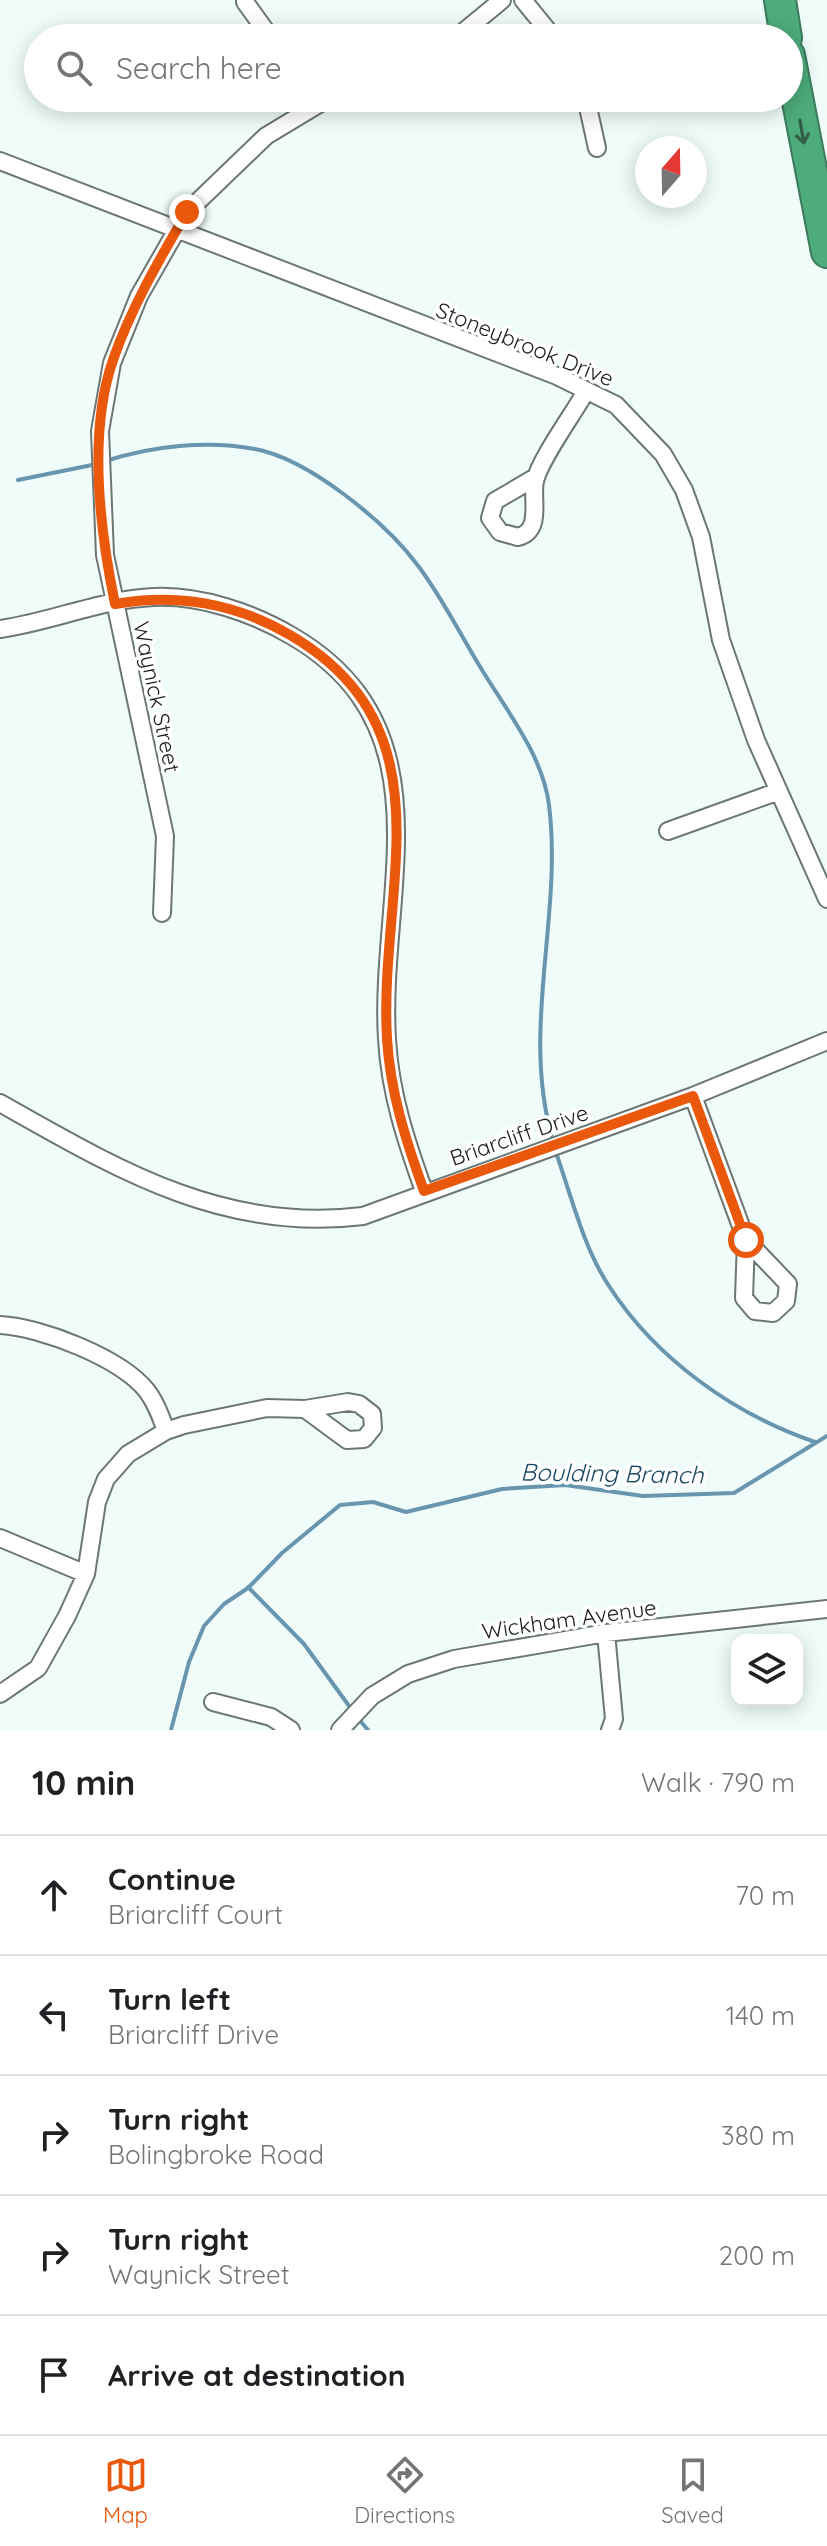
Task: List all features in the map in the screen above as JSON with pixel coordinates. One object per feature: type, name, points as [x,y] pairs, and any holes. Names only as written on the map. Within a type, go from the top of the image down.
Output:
[{"type":"highway","points":[[780,0],[784,24]]},
{"type":"highway","points":[[800,112],[827,252]]},
{"type":"street","points":[[473,24],[502,0]]},
{"type":"street","points":[[523,0],[543,24]]},
{"type":"street","points":[[245,2],[261,24]]},
{"type":"street","name":"Waynick Street","points":[[162,913],[165,836],[105,555],[100,431],[112,363],[139,296],[187,212],[224,172],[300,112]]},
{"type":"street","points":[[589,112],[597,148]]},
{"type":"street","name":"Stoneybrook Drive","points":[[0,161],[616,405],[663,454],[684,490],[701,537],[721,640],[756,740],[827,899]]},
{"type":"street","points":[[536,477],[586,391]]},
{"type":"street","points":[[0,629],[154,597],[198,601],[266,621],[306,644],[343,677],[375,722],[390,761],[398,807],[395,895],[386,967],[387,1039],[394,1098],[424,1191]]},
{"type":"street","points":[[668,831],[779,791]]},
{"type":"street","name":"Briarcliff Drive","points":[[0,1103],[121,1171],[236,1211],[293,1218],[350,1217],[363,1216],[424,1191],[693,1096],[827,1041]]},
{"type":"street","points":[[693,1096],[746,1240]]},
{"type":"street","points":[[0,1325],[16,1326],[77,1347],[130,1374],[147,1392],[166,1431]]},
{"type":"street","points":[[0,1694],[38,1668],[86,1574],[97,1502],[106,1479],[128,1454],[166,1431],[267,1408],[305,1409]]},
{"type":"street","points":[[0,1538],[86,1574]]},
{"type":"street","name":"Wickham Avenue","points":[[340,1730],[372,1696],[408,1674],[454,1659],[606,1633],[827,1609]]},
{"type":"street","points":[[606,1633],[615,1726]]},
{"type":"street","points":[[213,1702],[271,1717],[291,1730]]},
{"type":"waterway","points":[[106,461],[160,448],[199,445],[237,446],[276,455],[322,479],[367,513],[405,550],[436,592],[523,734],[540,769],[549,805],[551,889],[540,1057],[544,1099],[553,1141]]},
{"type":"waterway","points":[[18,480],[97,464]]},
{"type":"waterway","points":[[555,1150],[600,1271],[628,1313],[674,1360],[727,1400],[785,1431],[815,1442]]},
{"type":"waterway","name":"Boulding Branch","points":[[171,1730],[189,1662],[204,1626],[224,1604],[248,1588],[282,1553],[340,1505],[373,1502],[406,1512],[502,1489],[565,1485],[643,1496],[734,1493],[827,1436]]},
{"type":"waterway","points":[[248,1587],[304,1644],[352,1710]]},
{"type":"waterway","points":[[357,1717],[368,1730]]},
{"type":"route","points":[[187,212],[139,296],[112,363],[100,431],[105,555],[115,604],[154,597],[198,601],[266,621],[306,644],[343,677],[375,722],[390,761],[398,807],[395,895],[386,967],[387,1039],[394,1098],[424,1191],[693,1096],[746,1240]]}]
